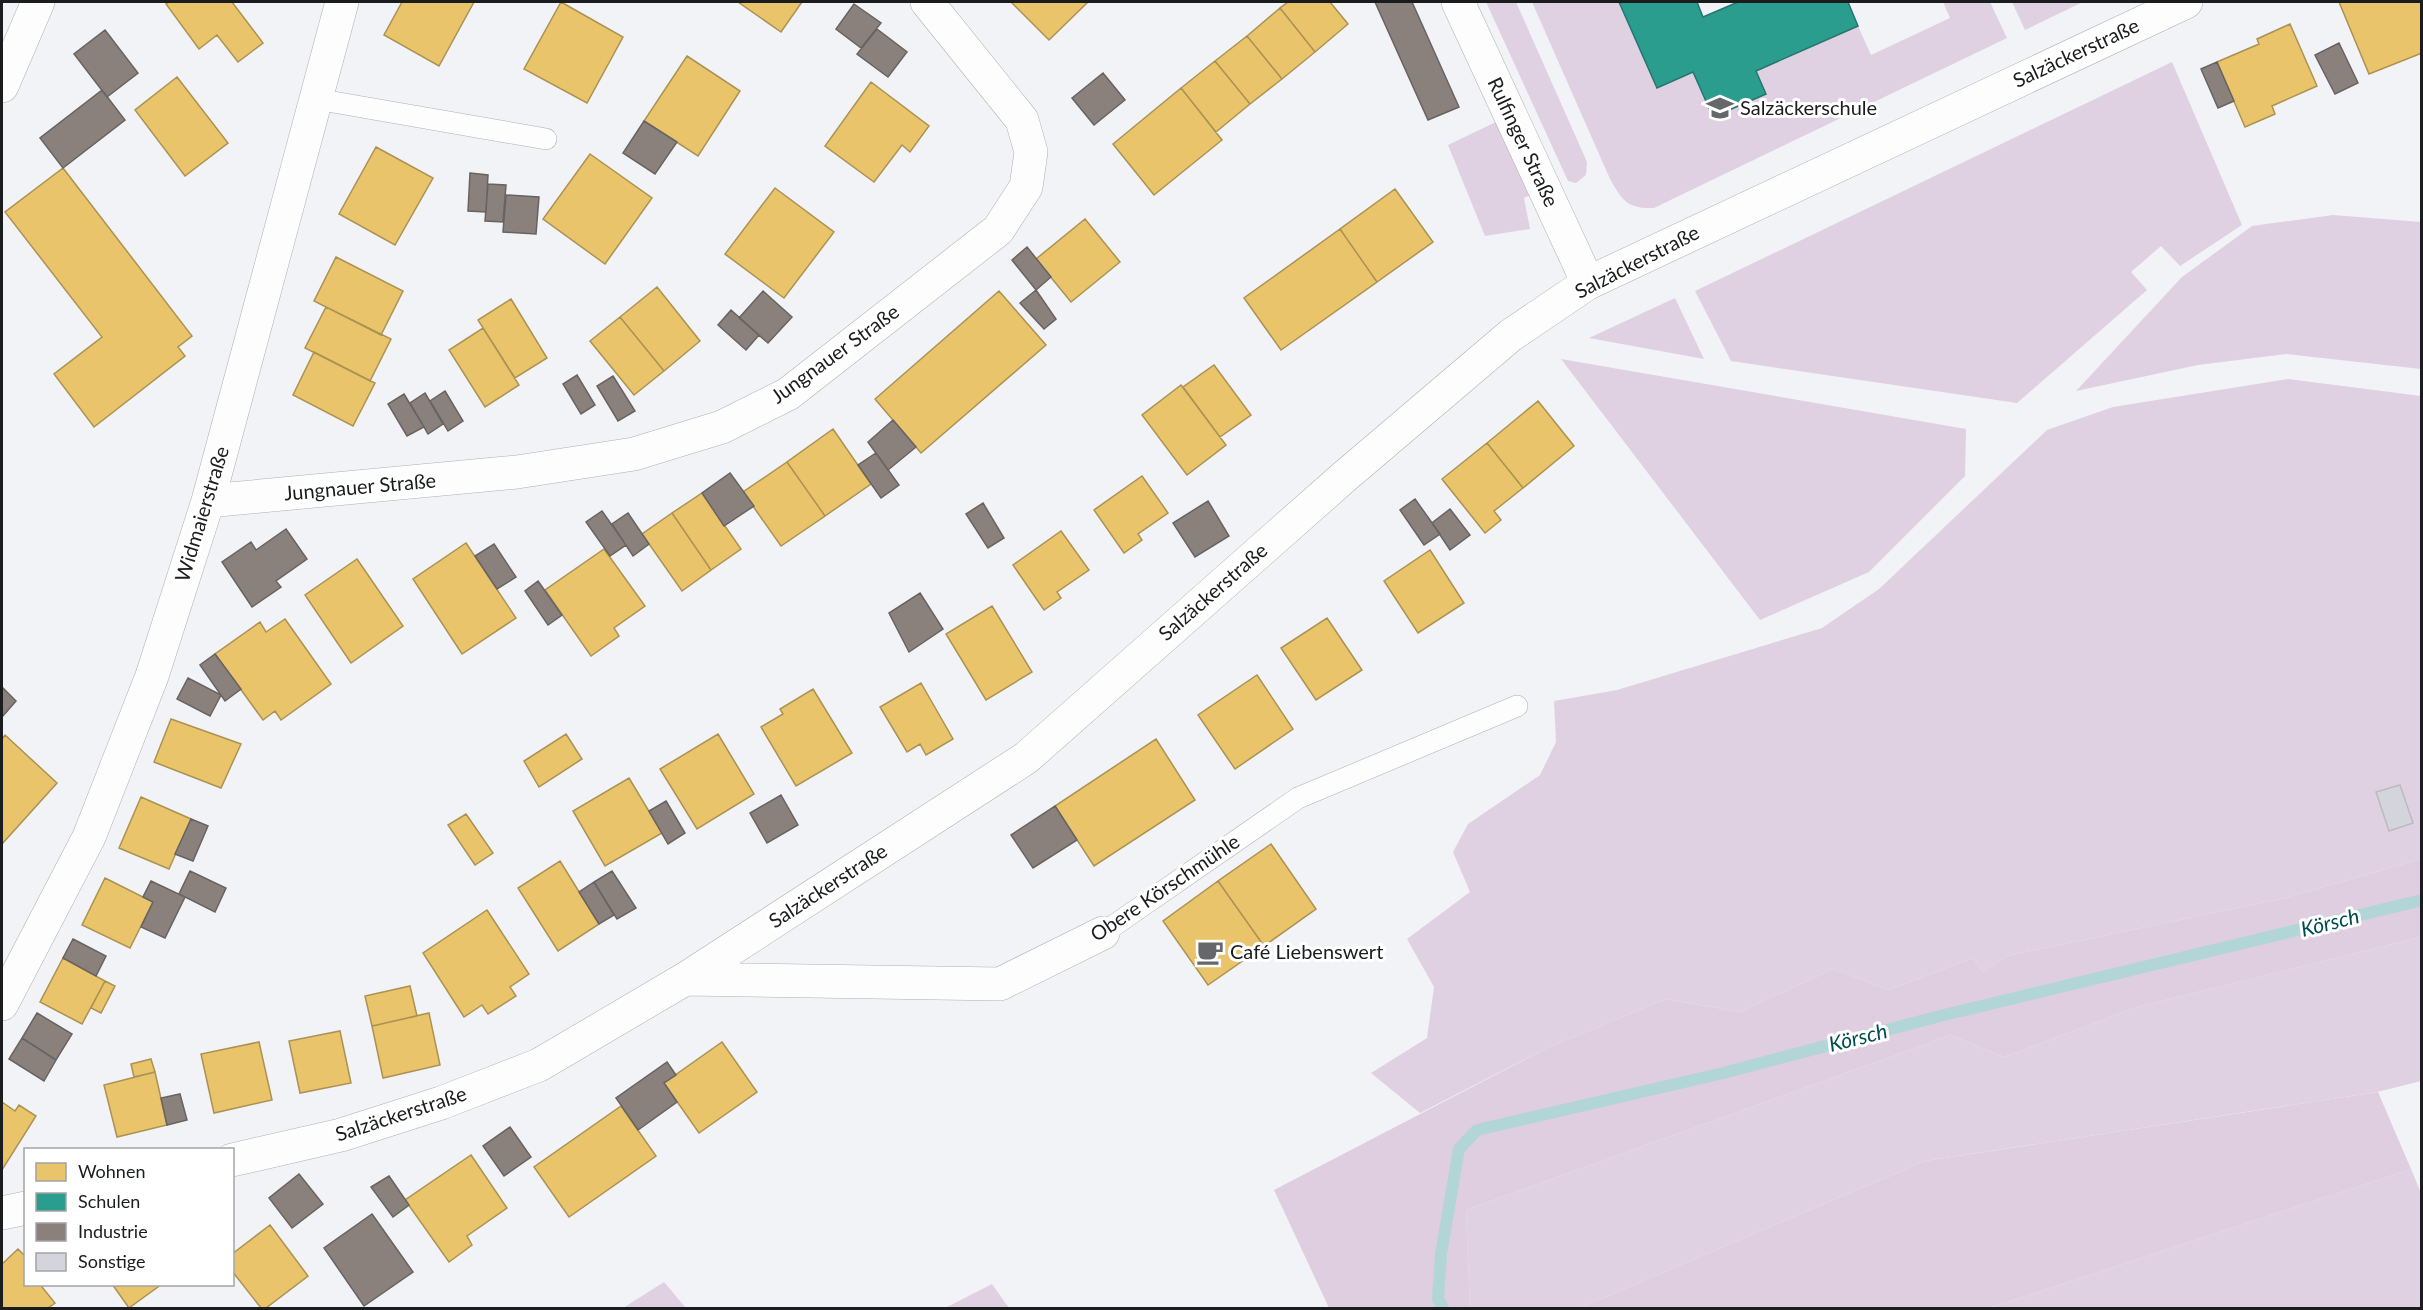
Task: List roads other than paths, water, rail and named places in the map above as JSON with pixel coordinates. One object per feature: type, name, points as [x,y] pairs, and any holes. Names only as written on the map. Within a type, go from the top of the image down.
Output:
[{"type":"street","points":[[2,86],[38,2]]},
{"type":"street","name":"Widmaierstraße","points":[[2,1004],[89,837],[152,676],[208,501],[342,2]]},
{"type":"street","name":"Jungnauer Straße","points":[[208,501],[517,472],[634,454],[722,427],[788,394],[998,230],[1026,187],[1031,152],[1022,120],[927,2]]},
{"type":"street","name":"Rulfinger Straße","points":[[1458,2],[1588,283]]},
{"type":"street","name":"Salzäckerstraße","points":[[234,1160],[341,1135],[441,1103],[539,1065],[685,979],[1026,758],[1344,477],[1511,335],[1588,283],[2186,2]]},
{"type":"street","name":"Obere Körschmühle","points":[[685,979],[1000,984],[1103,933]]},
{"type":"street","points":[[2,1213],[24,1208]]},
{"type":"lane","points":[[316,99],[546,139]]},
{"type":"lane","name":"Obere Körschmühle","points":[[1103,933],[1298,798],[1517,706]]},
{"type":"waterway","name":"Körsch","points":[[1443,1308],[1438,1299],[1441,1254],[1459,1149],[1477,1130],[1723,1073],[1944,1015],[2422,900]]},
{"type":"place","name":"Salzäckerschule","points":[[1720,108]]},
{"type":"place","name":"Café Liebenswert","points":[[1210,952]]}]
